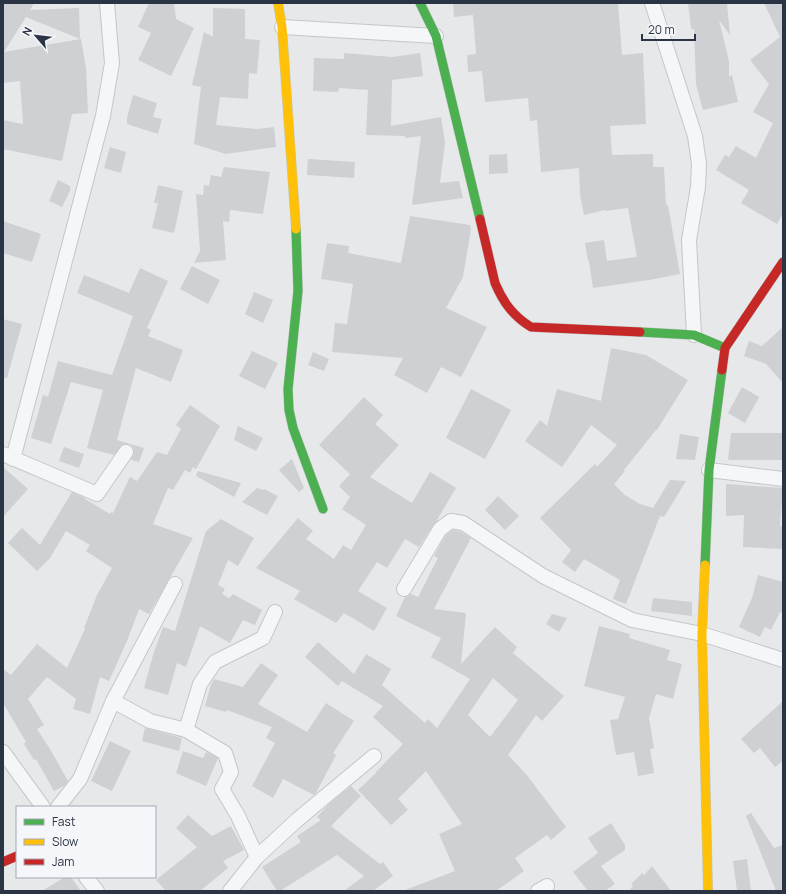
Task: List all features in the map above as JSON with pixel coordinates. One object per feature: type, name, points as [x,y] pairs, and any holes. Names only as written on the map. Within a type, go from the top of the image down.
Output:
[{"type":"street","points":[[107,3],[112,64],[103,116],[8,457],[97,494],[126,452]]},
{"type":"street","points":[[278,3],[282,26],[297,230],[298,291],[288,389],[289,410],[293,428],[323,509]]},
{"type":"street","points":[[420,3],[436,36],[495,283],[501,300],[512,313],[523,323],[531,327],[694,335],[725,348]]},
{"type":"street","points":[[652,3],[695,136],[700,164],[698,187],[689,240],[694,335]]},
{"type":"street","points":[[282,26],[436,36]]},
{"type":"street","points":[[708,891],[702,634],[709,470],[725,348],[783,262]]},
{"type":"street","points":[[709,470],[783,479]]},
{"type":"street","points":[[404,589],[440,529],[451,521],[463,523],[543,576],[632,620],[702,634],[783,660]]},
{"type":"street","points":[[59,806],[80,779],[113,701],[175,584]]},
{"type":"street","points":[[186,730],[200,684],[215,662],[263,638],[274,612]]},
{"type":"street","points":[[113,701],[150,721],[186,730],[225,753],[231,772],[222,789],[238,816],[257,857]]},
{"type":"street","points":[[3,752],[41,806]]},
{"type":"street","points":[[230,891],[257,857],[297,820],[374,756]]},
{"type":"street","points":[[3,862],[16,856]]},
{"type":"street","points":[[87,878],[97,891]]},
{"type":"building","points":[[3,3],[34,3],[30,10],[79,8],[80,39],[26,17],[4,52],[81,39],[86,68],[88,113],[72,114],[62,161],[3,149],[3,120],[23,124],[20,81],[3,83]]},
{"type":"building","points":[[149,3],[174,3],[176,19],[194,28],[171,76],[138,60],[151,33],[138,27]]},
{"type":"building","points":[[453,3],[618,3],[622,55],[643,53],[646,124],[610,126],[612,155],[653,154],[653,167],[664,167],[666,205],[668,205],[680,274],[593,288],[585,243],[604,240],[607,261],[637,257],[628,208],[605,210],[584,215],[580,195],[579,168],[541,172],[537,120],[530,121],[528,98],[485,102],[482,71],[468,72],[467,55],[476,54],[473,15],[454,17]]},
{"type":"building","points":[[688,3],[727,3],[730,35],[719,20],[729,61],[729,77],[732,75],[738,102],[703,110],[696,84],[694,29],[691,29]]},
{"type":"building","points":[[764,3],[783,3],[783,213],[777,224],[741,203],[749,190],[716,170],[725,155],[729,157],[736,146],[756,158],[773,123],[753,112],[769,84],[750,60],[780,37]]},
{"type":"building","points":[[213,8],[245,9],[245,39],[260,40],[257,74],[249,73],[248,99],[220,97],[216,125],[257,129],[274,127],[276,147],[226,154],[194,144],[201,87],[192,85],[204,32],[213,37]]},
{"type":"building","points":[[344,53],[392,57],[420,53],[423,76],[392,80],[391,126],[441,117],[445,143],[440,183],[459,181],[463,198],[412,205],[421,136],[405,138],[405,136],[366,135],[368,90],[339,88],[338,92],[313,91],[314,58],[344,59]]},
{"type":"building","points":[[133,95],[157,103],[153,117],[162,119],[158,134],[127,124],[127,118]]},
{"type":"building","points":[[110,147],[126,152],[121,173],[104,168]]},
{"type":"building","points":[[507,154],[508,173],[489,174],[489,155]]},
{"type":"building","points":[[308,159],[355,162],[354,178],[307,175]]},
{"type":"building","points":[[224,167],[270,172],[263,214],[230,210],[229,222],[223,221],[226,260],[194,263],[200,251],[196,194],[203,195],[204,185],[209,186],[211,175],[221,177]]},
{"type":"building","points":[[58,180],[70,186],[70,191],[62,207],[49,201]]},
{"type":"building","points":[[158,185],[183,191],[174,233],[152,228],[158,203],[154,203]]},
{"type":"building","points":[[410,216],[470,225],[471,229],[463,277],[446,308],[487,327],[461,377],[441,367],[427,393],[394,375],[403,358],[332,352],[335,323],[347,324],[353,284],[321,279],[327,243],[349,246],[348,253],[401,263]]},
{"type":"building","points":[[3,221],[41,234],[32,262],[3,253]]},
{"type":"building","points":[[192,266],[220,280],[208,304],[180,289]]},
{"type":"building","points":[[140,268],[168,281],[147,328],[151,330],[148,336],[183,350],[171,382],[136,368],[117,440],[144,448],[139,462],[131,460],[134,449],[131,445],[122,445],[114,455],[87,448],[103,390],[71,382],[51,444],[31,438],[43,395],[48,397],[58,361],[112,375],[133,316],[77,293],[84,275],[129,293]]},
{"type":"building","points":[[254,292],[273,300],[263,323],[245,314]]},
{"type":"building","points":[[3,319],[22,324],[7,378],[3,378]]},
{"type":"building","points":[[783,327],[783,383],[766,364],[744,356],[749,341],[762,346]]},
{"type":"building","points":[[611,348],[646,355],[688,380],[657,430],[614,484],[625,495],[640,504],[653,508],[670,480],[686,481],[664,517],[660,516],[626,604],[613,599],[620,580],[584,559],[575,572],[562,562],[571,550],[540,518],[595,464],[597,467],[617,445],[591,425],[562,467],[525,441],[540,420],[547,426],[557,389],[601,401]]},
{"type":"building","points":[[252,351],[278,363],[265,389],[239,376]]},
{"type":"building","points":[[313,352],[329,359],[324,371],[308,365]]},
{"type":"building","points":[[742,387],[759,397],[745,423],[728,413]]},
{"type":"building","points":[[471,389],[511,410],[485,459],[446,438]]},
{"type":"building","points":[[364,397],[383,415],[375,424],[399,445],[370,477],[412,503],[430,472],[456,488],[438,520],[433,525],[419,547],[405,539],[387,568],[377,562],[358,591],[387,608],[374,631],[344,613],[336,623],[294,599],[300,591],[256,568],[298,518],[313,531],[306,539],[334,559],[343,545],[351,550],[366,525],[342,509],[350,497],[339,486],[350,474],[319,445]]},
{"type":"building","points":[[190,405],[220,426],[196,469],[193,467],[190,473],[185,470],[173,490],[168,488],[153,524],[193,538],[149,614],[139,609],[127,641],[109,681],[100,677],[90,714],[73,709],[76,699],[47,677],[28,699],[44,725],[37,729],[68,781],[64,786],[54,791],[36,759],[34,760],[24,744],[26,742],[3,703],[3,669],[11,675],[37,644],[67,668],[85,629],[84,628],[97,595],[112,568],[86,551],[90,545],[66,531],[50,558],[37,571],[8,543],[22,528],[40,545],[72,492],[85,498],[110,514],[111,512],[113,513],[130,477],[137,481],[157,452],[167,455],[181,429],[176,425]]},
{"type":"building","points":[[238,426],[263,438],[256,451],[234,440]]},
{"type":"building","points":[[731,433],[783,433],[783,460],[728,460]]},
{"type":"building","points":[[680,434],[699,437],[695,460],[676,459]]},
{"type":"building","points":[[64,447],[84,454],[79,468],[59,461]]},
{"type":"building","points":[[292,459],[304,488],[299,492],[279,470]]},
{"type":"building","points":[[3,467],[28,489],[3,517]]},
{"type":"building","points":[[198,471],[241,483],[234,497],[196,476]]},
{"type":"building","points":[[726,484],[783,488],[780,526],[783,526],[783,549],[743,547],[744,515],[726,516]]},
{"type":"building","points":[[257,488],[264,489],[278,496],[267,515],[242,502]]},
{"type":"building","points":[[498,496],[519,516],[505,530],[485,510]]},
{"type":"building","points":[[221,519],[254,538],[238,566],[228,560],[218,585],[225,589],[222,594],[229,598],[233,594],[262,610],[255,625],[243,620],[230,643],[200,626],[186,667],[177,663],[168,695],[144,688],[153,655],[163,627],[175,631],[206,531]]},
{"type":"building","points":[[453,530],[459,531],[471,538],[434,609],[466,613],[461,664],[495,627],[517,647],[513,653],[564,696],[542,721],[536,715],[508,755],[526,774],[566,827],[551,840],[547,835],[515,858],[524,871],[496,891],[405,891],[455,871],[439,834],[462,824],[426,771],[398,799],[408,810],[391,825],[358,790],[403,744],[373,717],[383,706],[342,681],[338,686],[305,657],[318,642],[354,674],[366,654],[391,669],[382,685],[425,723],[428,719],[437,728],[470,679],[431,657],[441,638],[396,616],[405,597],[411,594],[418,597],[438,558],[434,556],[446,535]],"holes":[[[493,678],[518,700],[490,737],[468,715]]]},
{"type":"building","points":[[758,575],[783,582],[783,613],[780,612],[771,630],[765,627],[760,637],[739,627],[752,598]]},
{"type":"building","points":[[653,598],[692,602],[692,616],[651,611]]},
{"type":"building","points":[[552,614],[567,618],[559,632],[546,624]]},
{"type":"building","points":[[599,626],[630,634],[629,638],[670,650],[667,660],[682,664],[673,699],[656,694],[649,718],[654,748],[650,749],[654,773],[638,776],[634,752],[616,755],[610,720],[618,719],[625,697],[584,686]]},
{"type":"building","points":[[261,663],[278,675],[258,704],[307,732],[326,703],[354,721],[333,753],[336,755],[314,795],[283,779],[273,798],[252,786],[275,743],[266,738],[272,727],[227,710],[226,712],[205,706],[211,684],[214,679],[243,687]]},
{"type":"building","points":[[783,701],[783,761],[775,767],[760,748],[754,753],[741,739]]},
{"type":"building","points":[[145,728],[182,738],[179,751],[142,741]]},
{"type":"building","points":[[110,741],[131,751],[112,791],[91,781]]},
{"type":"building","points":[[183,751],[203,758],[206,752],[218,758],[206,786],[176,773]]},
{"type":"building","points":[[351,786],[361,796],[331,826],[380,864],[383,862],[393,876],[373,891],[344,891],[364,876],[337,855],[280,891],[277,891],[262,867],[301,842],[297,836],[321,820],[317,817],[330,803]]},
{"type":"building","points":[[751,813],[774,848],[783,845],[783,891],[776,891],[746,816]]},
{"type":"building","points":[[188,815],[212,836],[231,826],[244,850],[223,861],[228,868],[200,891],[166,891],[156,880],[197,847],[176,828]]},
{"type":"building","points":[[611,823],[625,845],[625,850],[601,866],[615,884],[605,891],[588,891],[573,872],[598,853],[588,838]]},
{"type":"building","points":[[747,859],[751,891],[737,891],[733,861]]},
{"type":"building","points":[[652,866],[671,891],[629,891],[633,886],[631,884],[642,873],[644,875]]},
{"type":"building","points":[[63,878],[72,878],[81,891],[42,891]]},
{"type":"traffic: fast","points":[[420,3],[436,36],[480,219]]},
{"type":"traffic: fast","points":[[296,229],[298,291],[288,389],[289,410],[293,428],[323,509]]},
{"type":"traffic: fast","points":[[640,332],[694,335],[725,348]]},
{"type":"traffic: fast","points":[[705,565],[709,470],[722,370]]},
{"type":"traffic: slow","points":[[278,3],[282,27],[296,229]]},
{"type":"traffic: slow","points":[[705,565],[702,634],[708,891]]},
{"type":"traffic: jam","points":[[480,219],[495,283],[509,308],[525,323],[531,327],[640,332]]},
{"type":"traffic: jam","points":[[722,370],[725,348],[783,262]]},
{"type":"traffic: jam","points":[[3,862],[16,856]]}]
